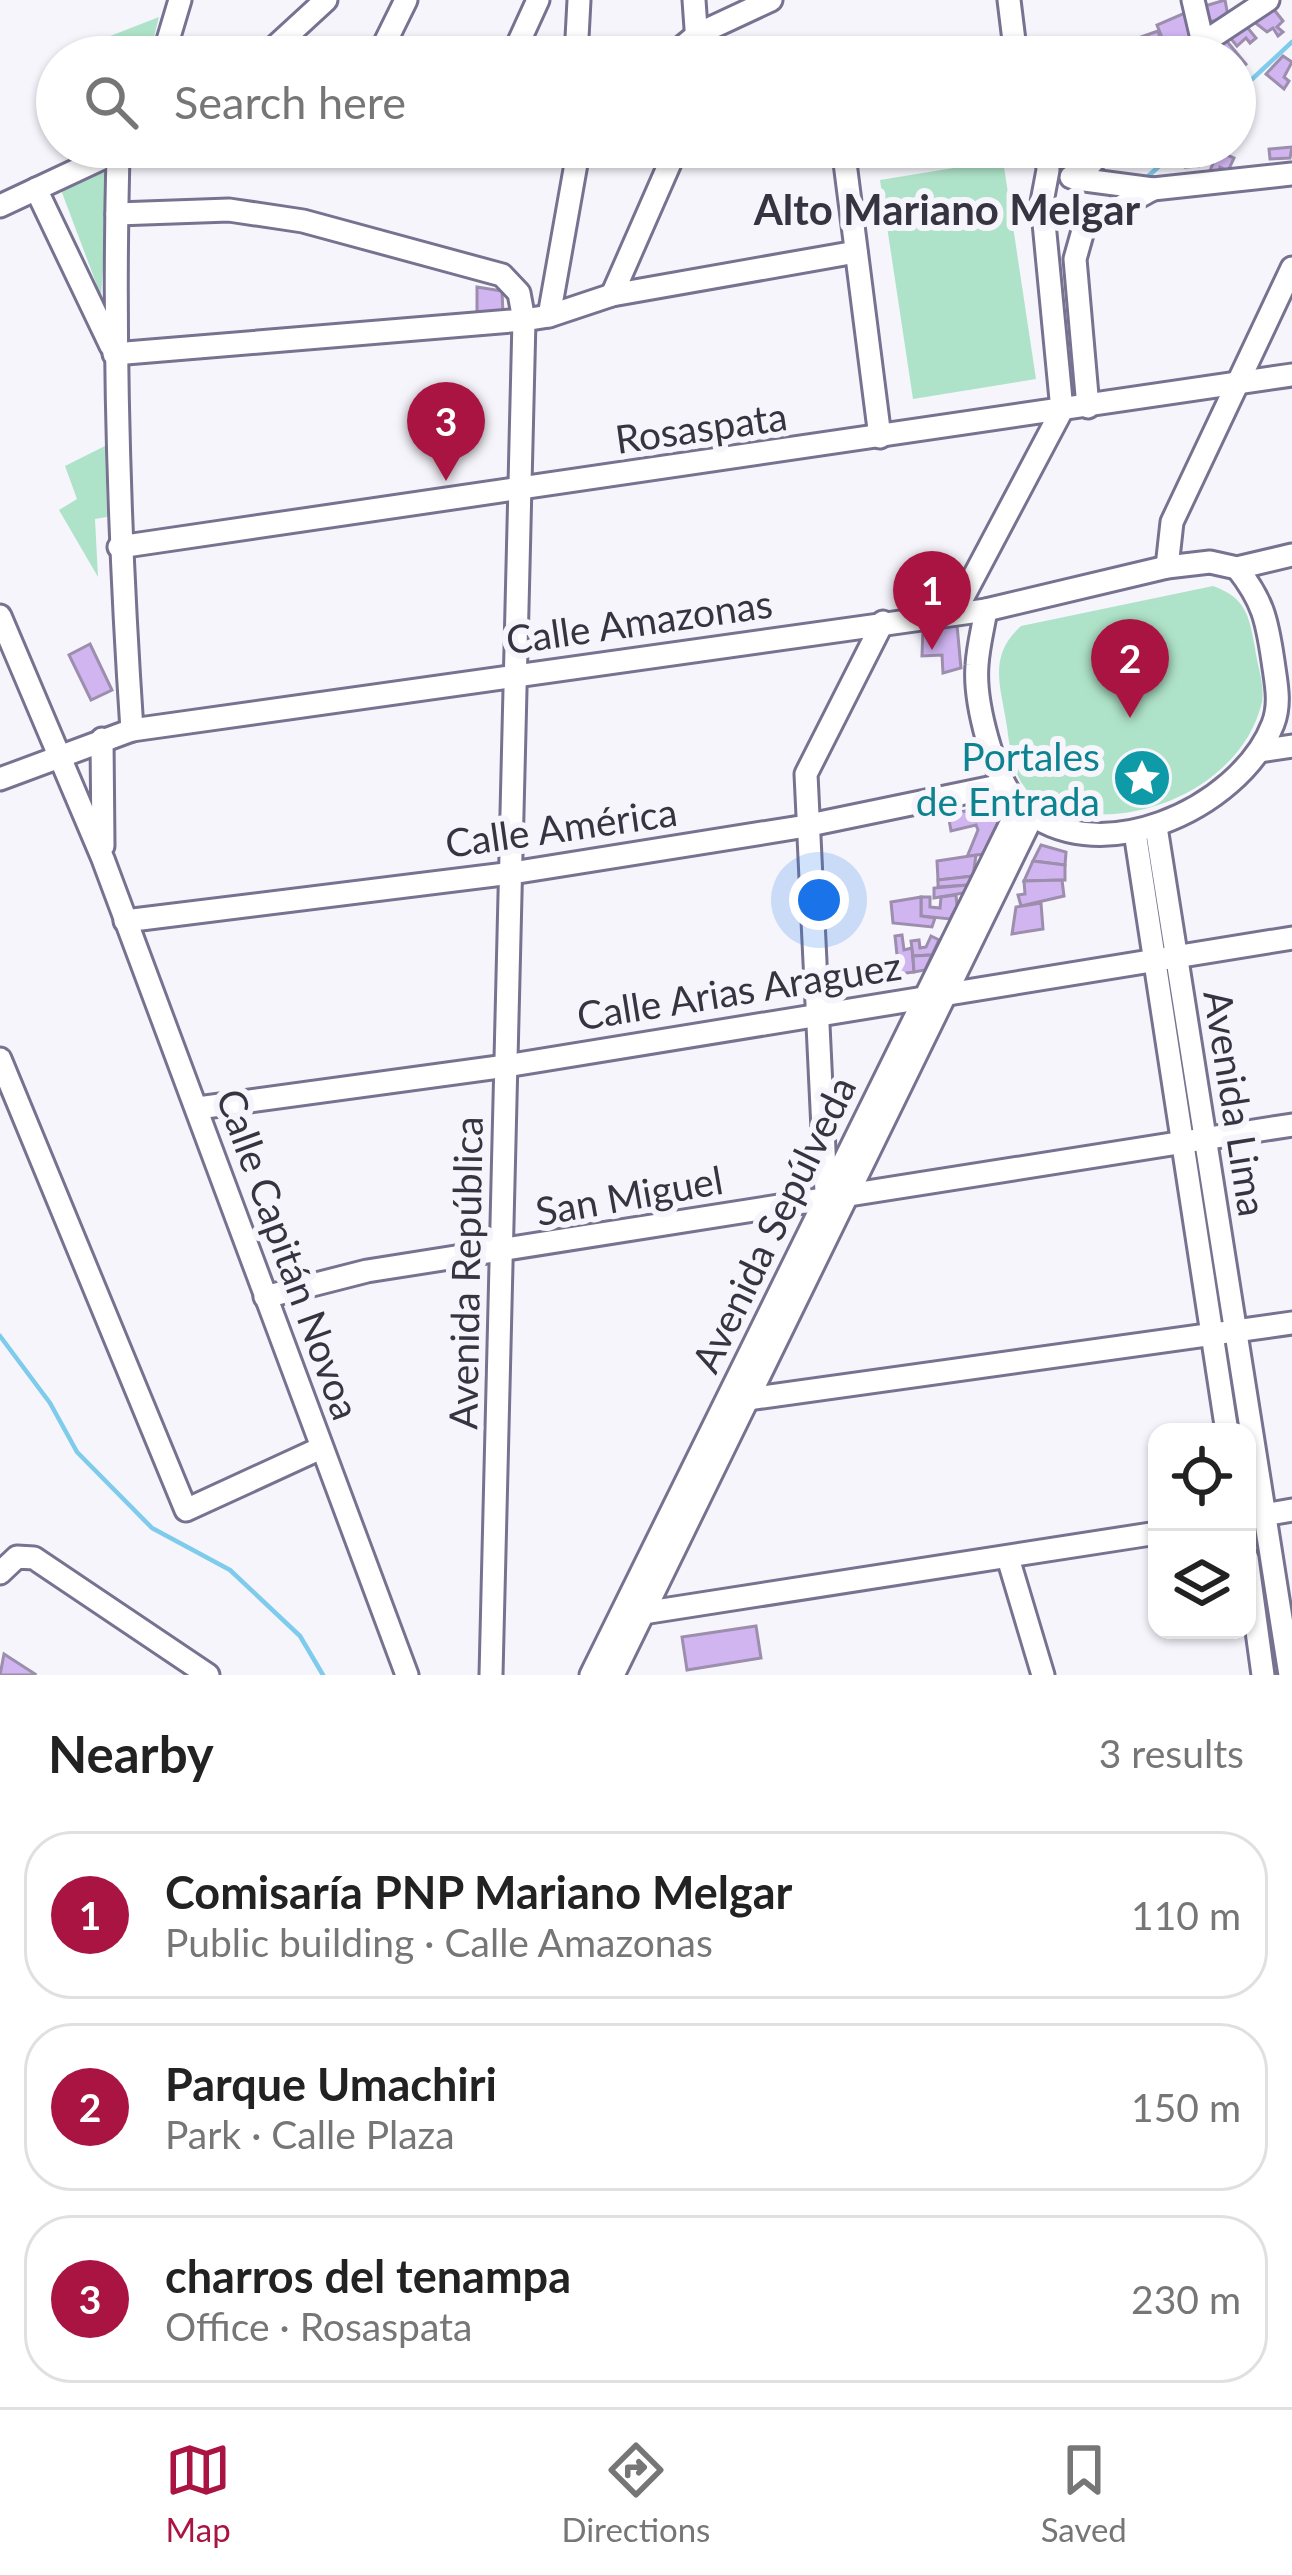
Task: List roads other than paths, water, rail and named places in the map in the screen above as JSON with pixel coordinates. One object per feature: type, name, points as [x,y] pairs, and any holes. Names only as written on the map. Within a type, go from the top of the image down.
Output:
[{"type":"street","points":[[169,36],[180,0]]},
{"type":"street","points":[[287,36],[326,0]]},
{"type":"street","points":[[388,36],[406,0]]},
{"type":"street","points":[[522,36],[538,0]]},
{"type":"street","points":[[577,36],[579,0]]},
{"type":"street","points":[[694,0],[697,36]]},
{"type":"street","points":[[714,36],[771,0]]},
{"type":"street","points":[[1010,0],[1014,36]]},
{"type":"street","points":[[1193,0],[1195,36]]},
{"type":"street","points":[[1216,36],[1268,0]]},
{"type":"street","points":[[0,206],[82,168]]},
{"type":"street","points":[[121,168],[114,354],[119,547],[132,730]]},
{"type":"street","points":[[549,316],[575,168]]},
{"type":"street","points":[[611,295],[668,168]]},
{"type":"street","points":[[846,168],[880,436]]},
{"type":"street","points":[[954,614],[1062,410],[1042,202],[1046,168]]},
{"type":"street","points":[[1061,168],[1077,179],[1153,190],[1292,174]]},
{"type":"street","points":[[1077,179],[1087,168]]},
{"type":"street","points":[[36,189],[114,354]]},
{"type":"street","points":[[1088,407],[1075,259],[1084,226],[1153,190]]},
{"type":"street","points":[[117,214],[229,210],[303,221],[502,275],[515,285],[524,320]]},
{"type":"street","points":[[114,354],[524,320],[611,295],[856,252]]},
{"type":"street","points":[[1167,567],[1172,522],[1292,268]]},
{"type":"street","name":"Avenida República","points":[[491,1675],[524,320]]},
{"type":"street","name":"Rosaspata","points":[[119,547],[1292,375]]},
{"type":"street","name":"Calle Amazonas","points":[[0,779],[132,730],[986,610],[1167,567],[1210,562],[1237,568],[1292,555]]},
{"type":"street","points":[[986,610],[976,670],[992,759],[1003,785],[1027,810],[1063,827],[1095,833],[1145,830],[1195,810],[1230,783],[1260,751],[1274,722],[1278,700],[1267,616],[1237,568]]},
{"type":"street","name":"Calle Capitán Novoa","points":[[0,616],[103,859],[407,1675]]},
{"type":"street","points":[[837,1197],[818,1013],[806,774],[883,622]]},
{"type":"street","name":"Calle Capitán Novoa","points":[[102,740],[103,859]]},
{"type":"street","points":[[1260,751],[1292,746]]},
{"type":"street","name":"Calle América","points":[[125,921],[512,873],[808,826],[1003,785]]},
{"type":"street","name":"Avenida Sepúlveda","points":[[591,1675],[634,1609],[1027,810]]},
{"type":"street","name":"Avenida Lima","points":[[1145,830],[1176,957],[1245,1423]]},
{"type":"street","name":"Avenida Lima","points":[[1145,830],[1151,961],[1225,1423]]},
{"type":"street","name":"Calle Arias Araguez","points":[[198,1108],[506,1066],[1292,938]]},
{"type":"street","points":[[0,1059],[186,1510],[321,1448]]},
{"type":"street","name":"San Miguel","points":[[265,1297],[367,1271],[1292,1126]]},
{"type":"street","points":[[739,1395],[1292,1323]]},
{"type":"street","points":[[1256,1516],[1292,1510]]},
{"type":"street","name":"Avenida Lima","points":[[1256,1516],[1290,1675]]},
{"type":"street","points":[[634,1609],[1148,1534]]},
{"type":"street","points":[[0,1573],[9,1561],[26,1556],[208,1675]]},
{"type":"street","points":[[1007,1558],[1042,1675]]},
{"type":"street","name":"Avenida Sepúlveda","points":[[613,1675],[634,1609]]},
{"type":"street","points":[[1256,1620],[1264,1675]]},
{"type":"waterway","points":[[1256,75],[1292,42]]},
{"type":"waterway","points":[[1144,180],[1157,168]]},
{"type":"waterway","points":[[0,1336],[50,1403],[77,1452],[152,1528],[230,1570],[300,1636],[323,1675]]},
{"type":"place","name":"charros del tenampa","points":[[446,481]]},
{"type":"place","name":"Comisaría PNP Mariano Melgar","points":[[932,650]]},
{"type":"place","name":"Parque Umachiri","points":[[1130,718]]},
{"type":"place","name":"Portales de Entrada","points":[[1142,778]]},
{"type":"district","name":"Alto Mariano Melgar","points":[[947,209]]}]
